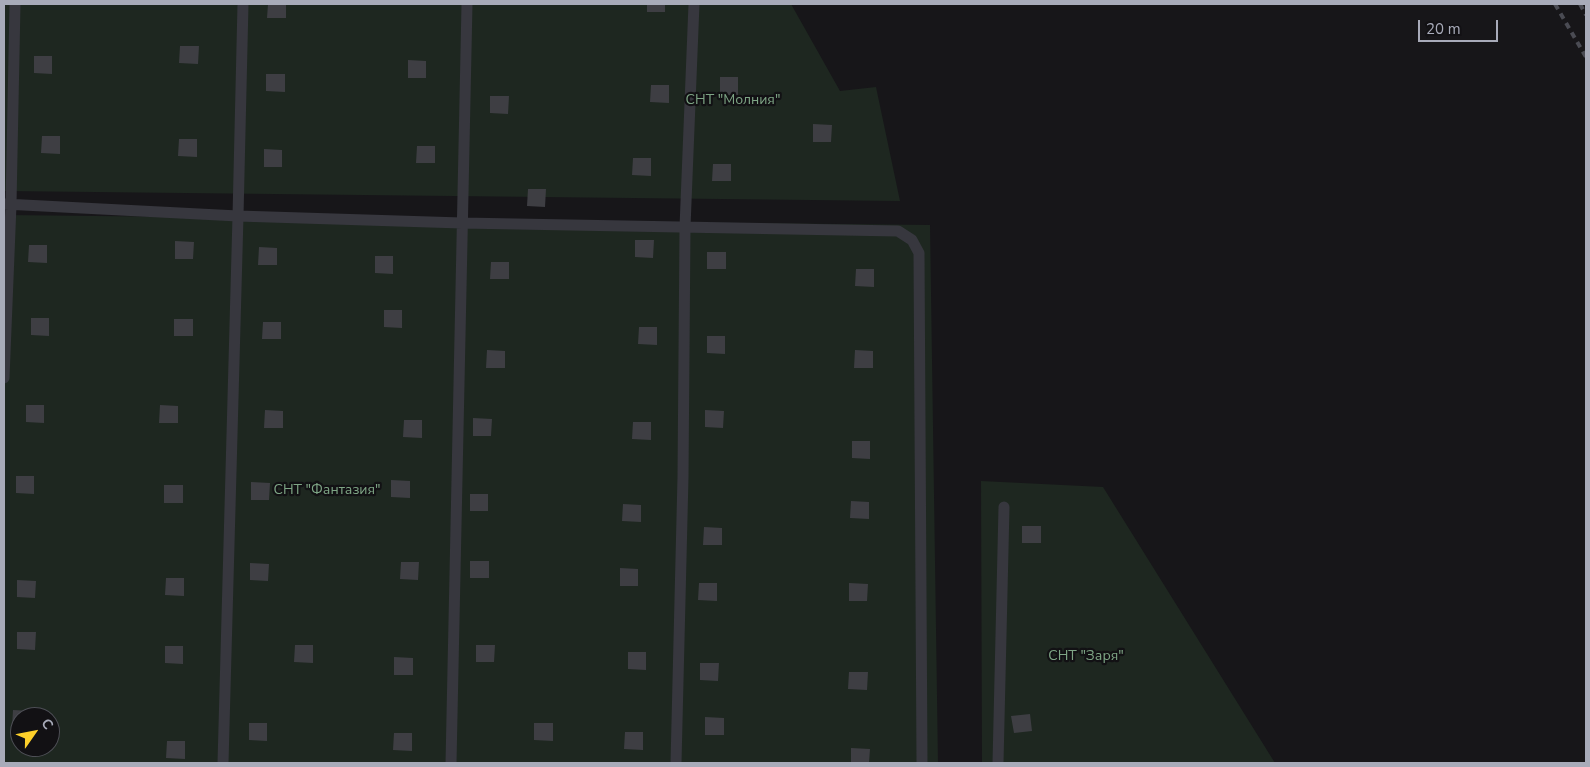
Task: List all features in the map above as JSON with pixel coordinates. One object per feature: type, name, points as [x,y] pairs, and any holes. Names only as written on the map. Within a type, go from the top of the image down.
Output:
[{"type":"lane","points":[[4,378],[15,4]]},
{"type":"lane","points":[[223,763],[242,4]]},
{"type":"lane","points":[[450,763],[467,4]]},
{"type":"lane","points":[[676,763],[683,477],[685,227],[694,4]]},
{"type":"lane","points":[[8,204],[238,216],[462,223],[898,231],[912,240],[919,253],[922,763]]},
{"type":"lane","points":[[998,763],[1004,507]]},
{"type":"green space","name":"СНТ \"Молния\"","points":[[4,4],[791,4],[840,91],[876,87],[900,201],[4,191]]},
{"type":"green space","name":"СНТ \"Фантазия\"","points":[[4,215],[930,225],[938,763],[4,763]]},
{"type":"green space","name":"СНТ \"Заря\"","points":[[981,481],[1103,487],[1275,763],[982,763]]},
{"type":"building","points":[[268,4],[286,4],[286,18],[267,18]]},
{"type":"building","points":[[647,4],[665,4],[665,12],[647,12]]},
{"type":"building","points":[[180,46],[199,46],[198,64],[179,63]]},
{"type":"building","points":[[34,56],[52,56],[52,74],[34,73]]},
{"type":"building","points":[[408,60],[426,61],[426,78],[408,78]]},
{"type":"building","points":[[266,74],[285,74],[285,92],[266,91]]},
{"type":"building","points":[[720,77],[738,77],[738,95],[720,95]]},
{"type":"building","points":[[651,85],[669,85],[669,103],[650,102]]},
{"type":"building","points":[[490,96],[509,96],[508,114],[490,113]]},
{"type":"building","points":[[813,124],[832,125],[831,142],[813,142]]},
{"type":"building","points":[[42,136],[60,136],[60,154],[41,153]]},
{"type":"building","points":[[179,139],[197,139],[197,157],[178,156]]},
{"type":"building","points":[[417,146],[435,146],[435,163],[416,163]]},
{"type":"building","points":[[264,149],[282,150],[282,167],[264,167]]},
{"type":"building","points":[[633,158],[651,158],[651,176],[632,175]]},
{"type":"building","points":[[713,164],[731,164],[731,181],[712,181]]},
{"type":"building","points":[[528,189],[546,189],[545,207],[527,206]]},
{"type":"building","points":[[635,240],[654,240],[653,258],[635,257]]},
{"type":"building","points":[[175,241],[194,242],[193,259],[175,259]]},
{"type":"building","points":[[29,245],[47,245],[47,263],[28,262]]},
{"type":"building","points":[[259,247],[277,248],[277,265],[258,265]]},
{"type":"building","points":[[707,252],[726,252],[726,269],[707,269]]},
{"type":"building","points":[[375,256],[393,256],[393,274],[375,273]]},
{"type":"building","points":[[491,262],[509,262],[509,279],[490,279]]},
{"type":"building","points":[[856,269],[874,269],[874,287],[855,286]]},
{"type":"building","points":[[384,310],[402,310],[402,328],[384,327]]},
{"type":"building","points":[[31,318],[49,318],[49,336],[31,335]]},
{"type":"building","points":[[174,319],[193,319],[193,336],[174,336]]},
{"type":"building","points":[[263,322],[281,322],[281,339],[262,339]]},
{"type":"building","points":[[639,327],[657,327],[657,345],[638,344]]},
{"type":"building","points":[[707,336],[725,336],[725,354],[707,353]]},
{"type":"building","points":[[487,350],[505,351],[505,368],[486,368]]},
{"type":"building","points":[[855,350],[873,351],[873,368],[854,368]]},
{"type":"building","points":[[26,405],[44,405],[44,423],[26,422]]},
{"type":"building","points":[[160,405],[178,406],[178,423],[159,423]]},
{"type":"building","points":[[265,410],[283,411],[283,428],[264,428]]},
{"type":"building","points":[[705,410],[724,411],[723,428],[705,427]]},
{"type":"building","points":[[473,418],[492,419],[491,436],[473,436]]},
{"type":"building","points":[[404,420],[422,420],[422,438],[403,437]]},
{"type":"building","points":[[633,422],[651,422],[651,440],[632,439]]},
{"type":"building","points":[[852,441],[870,441],[870,459],[852,458]]},
{"type":"building","points":[[16,476],[34,476],[34,494],[16,493]]},
{"type":"building","points":[[391,480],[410,481],[410,498],[391,497]]},
{"type":"building","points":[[251,482],[270,483],[269,500],[251,500]]},
{"type":"building","points":[[164,485],[183,485],[183,503],[164,503]]},
{"type":"building","points":[[470,494],[488,494],[488,511],[470,511]]},
{"type":"building","points":[[851,501],[869,502],[869,519],[850,518]]},
{"type":"building","points":[[623,504],[641,505],[641,522],[622,521]]},
{"type":"building","points":[[1022,526],[1041,526],[1041,543],[1022,543]]},
{"type":"building","points":[[704,527],[722,528],[722,545],[703,545]]},
{"type":"building","points":[[470,561],[489,561],[489,578],[470,578]]},
{"type":"building","points":[[401,562],[419,562],[418,580],[400,579]]},
{"type":"building","points":[[250,563],[269,564],[268,581],[250,580]]},
{"type":"building","points":[[620,568],[638,569],[638,586],[620,586]]},
{"type":"building","points":[[166,578],[184,578],[184,596],[165,595]]},
{"type":"building","points":[[17,580],[36,581],[35,598],[17,597]]},
{"type":"building","points":[[699,583],[717,583],[717,601],[698,600]]},
{"type":"building","points":[[849,583],[868,584],[867,601],[849,601]]},
{"type":"building","points":[[17,632],[36,632],[35,650],[17,649]]},
{"type":"building","points":[[295,645],[313,645],[313,663],[294,662]]},
{"type":"building","points":[[476,645],[495,645],[494,662],[476,662]]},
{"type":"building","points":[[165,646],[183,646],[183,664],[165,663]]},
{"type":"building","points":[[628,652],[646,652],[646,670],[628,669]]},
{"type":"building","points":[[394,657],[413,658],[413,675],[394,675]]},
{"type":"building","points":[[700,663],[719,663],[718,681],[700,680]]},
{"type":"building","points":[[849,672],[868,672],[867,690],[848,689]]},
{"type":"building","points":[[1030,714],[1032,731],[1014,733],[1011,716]]},
{"type":"building","points":[[705,717],[724,718],[724,735],[705,735]]},
{"type":"building","points":[[249,723],[267,723],[267,741],[249,740]]},
{"type":"building","points":[[534,723],[553,723],[553,741],[534,740]]},
{"type":"building","points":[[625,732],[643,732],[643,750],[624,749]]},
{"type":"building","points":[[394,733],[412,733],[412,751],[393,750]]},
{"type":"building","points":[[167,741],[185,741],[185,759],[166,758]]},
{"type":"building","points":[[851,748],[870,749],[869,763],[851,763]]},
{"type":"railway","points":[[1555,4],[1586,57]]},
{"type":"railway","points":[[1580,4],[1586,15]]}]
